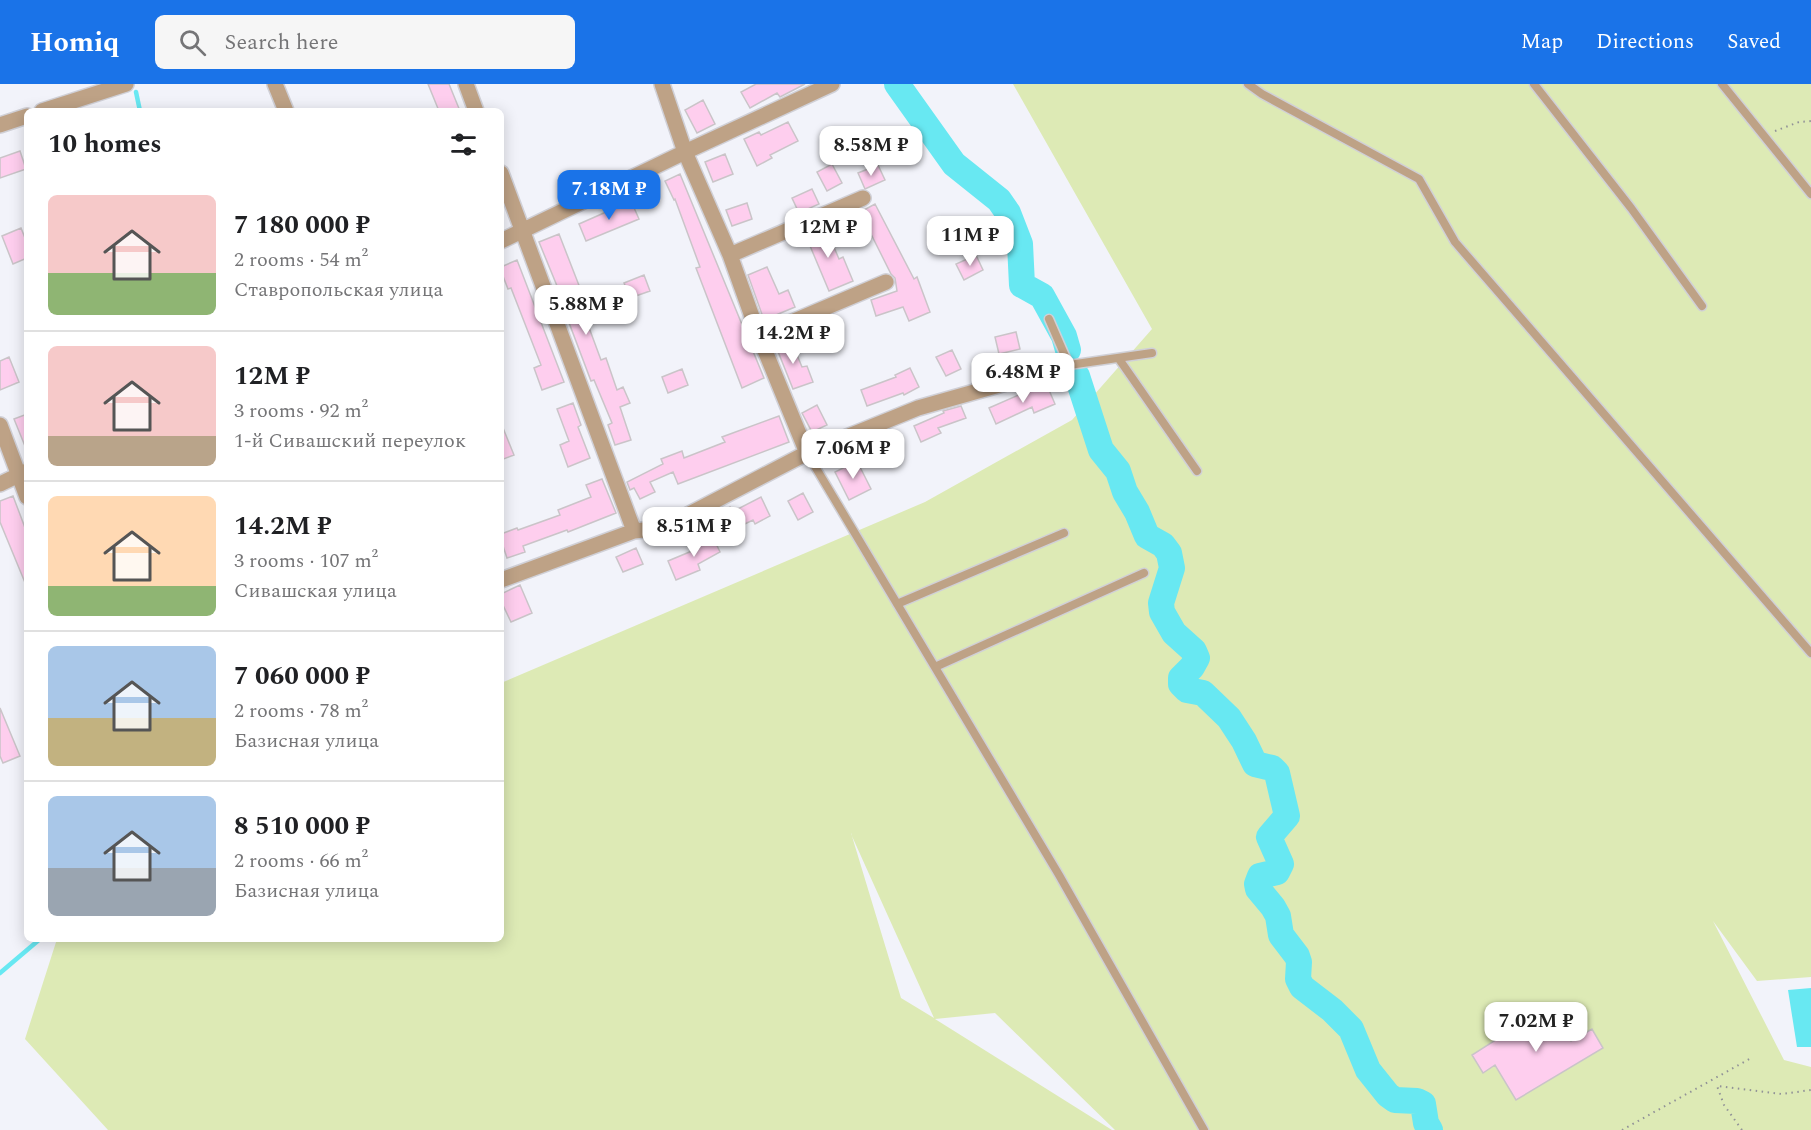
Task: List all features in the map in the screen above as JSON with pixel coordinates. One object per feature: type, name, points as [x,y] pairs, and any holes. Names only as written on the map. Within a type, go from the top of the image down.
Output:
[{"type":"street","points":[[62,108],[81,105],[126,84]]},
{"type":"street","points":[[274,84],[285,108]]},
{"type":"street","points":[[466,84],[475,108]]},
{"type":"street","points":[[662,84],[685,152],[730,255],[759,336],[807,453]]},
{"type":"street","points":[[504,240],[832,84]]},
{"type":"street","points":[[0,125],[24,117]]},
{"type":"street","points":[[504,180],[634,531]]},
{"type":"street","points":[[730,255],[863,198]]},
{"type":"street","points":[[759,336],[886,282]]},
{"type":"street","points":[[504,579],[634,531],[653,529],[675,521],[807,453],[918,408],[1045,372]]},
{"type":"street","points":[[0,425],[23,473],[0,484]]},
{"type":"lane","points":[[1248,84],[1262,94],[1419,179],[1455,242],[1811,654]]},
{"type":"lane","points":[[1534,84],[1631,208],[1702,306]]},
{"type":"lane","points":[[1722,84],[1811,194]]},
{"type":"lane","points":[[1049,319],[1069,365]]},
{"type":"lane","points":[[1045,372],[1069,365],[1152,353]]},
{"type":"lane","points":[[1119,359],[1197,471]]},
{"type":"lane","points":[[807,453],[1059,875],[1204,1130]]},
{"type":"lane","points":[[897,604],[1064,533]]},
{"type":"lane","points":[[935,667],[1144,573]]},
{"type":"path","points":[[1764,136],[1799,122],[1811,121]]},
{"type":"path","points":[[1622,1130],[1753,1057]]},
{"type":"path","points":[[1742,1130],[1724,1105],[1717,1086],[1782,1094],[1811,1090]]},
{"type":"green space","points":[[1013,84],[1811,84],[1811,977],[1757,981],[1713,921],[1784,1060],[1811,1067],[1811,1130],[1115,1130],[995,1013],[935,1019],[1112,1130],[108,1130],[25,1039],[56,942],[504,942],[504,682],[925,502],[1072,420],[1152,329]],"holes":[[[852,836],[934,1018],[901,998]]]},
{"type":"water","points":[[1811,988],[1811,1047],[1797,1047],[1788,990]]},
{"type":"building","points":[[428,84],[449,84],[459,108],[438,108]]},
{"type":"building","points":[[756,84],[805,84],[780,97],[777,93],[750,108],[741,92]]},
{"type":"building","points":[[703,100],[715,124],[697,133],[685,110]]},
{"type":"building","points":[[788,122],[798,141],[770,155],[772,158],[757,166],[744,139],[759,132],[761,135]]},
{"type":"building","points":[[20,151],[24,170],[0,178],[0,158]]},
{"type":"building","points":[[725,154],[733,174],[713,182],[705,162]]},
{"type":"building","points":[[832,164],[842,183],[827,191],[817,172]]},
{"type":"building","points":[[878,165],[885,180],[865,189],[858,173]]},
{"type":"building","points":[[680,174],[764,378],[742,388],[696,268],[700,267],[675,199],[665,181]]},
{"type":"building","points":[[812,189],[819,204],[799,213],[792,198]]},
{"type":"building","points":[[631,201],[639,219],[586,241],[579,224]]},
{"type":"building","points":[[747,203],[752,219],[732,226],[726,210]]},
{"type":"building","points":[[875,204],[914,279],[917,277],[930,312],[909,321],[903,307],[876,316],[871,300],[897,291],[895,278],[860,212]]},
{"type":"building","points":[[825,226],[839,259],[843,257],[853,281],[829,291],[805,234]]},
{"type":"building","points":[[21,228],[24,236],[24,259],[13,264],[2,236]]},
{"type":"building","points":[[559,234],[580,288],[588,313],[584,314],[601,360],[606,358],[617,390],[623,387],[630,403],[620,407],[631,440],[615,445],[608,425],[612,423],[594,380],[591,381],[562,304],[564,303],[539,242]]},
{"type":"building","points":[[976,255],[983,270],[964,280],[956,264]]},
{"type":"building","points":[[517,260],[564,382],[542,390],[534,368],[541,365],[511,288],[508,289],[504,279],[504,266]]},
{"type":"building","points":[[767,267],[779,294],[788,290],[795,307],[764,320],[748,275]]},
{"type":"building","points":[[644,275],[650,291],[630,298],[624,283]]},
{"type":"building","points":[[1016,332],[1020,349],[999,354],[995,337]]},
{"type":"building","points":[[790,338],[802,367],[807,366],[813,382],[793,389],[775,344]]},
{"type":"building","points":[[952,350],[961,369],[946,376],[936,357]]},
{"type":"building","points":[[9,357],[19,382],[0,390],[0,361]]},
{"type":"building","points":[[910,368],[919,387],[904,395],[903,393],[867,406],[861,390],[896,377],[895,375]]},
{"type":"building","points":[[682,369],[688,385],[668,393],[662,377]]},
{"type":"building","points":[[1046,383],[1055,404],[1034,413],[1032,407],[996,424],[989,408]]},
{"type":"building","points":[[573,403],[581,425],[578,427],[590,458],[568,467],[560,445],[569,441],[557,409]]},
{"type":"building","points":[[817,405],[827,425],[812,432],[802,413]]},
{"type":"building","points":[[961,406],[966,418],[938,428],[941,433],[921,442],[914,426],[944,413],[943,411]]},
{"type":"building","points":[[24,415],[24,444],[14,419]]},
{"type":"building","points":[[779,416],[789,442],[678,484],[673,472],[650,482],[655,492],[640,499],[634,488],[630,490],[627,482],[663,464],[661,459],[682,451],[684,458],[725,442],[722,437]]},
{"type":"building","points":[[504,430],[514,455],[504,459]]},
{"type":"building","points":[[857,461],[871,489],[849,500],[835,472]]},
{"type":"building","points":[[602,479],[616,513],[568,532],[567,530],[523,546],[525,552],[507,558],[504,549],[504,533],[560,515],[558,510],[591,497],[586,485]]},
{"type":"building","points":[[803,493],[813,512],[798,520],[788,501]]},
{"type":"building","points":[[13,496],[24,525],[24,580],[0,522],[0,501]]},
{"type":"building","points":[[761,497],[770,516],[755,524],[753,520],[724,534],[715,515],[730,507],[732,512]]},
{"type":"building","points":[[711,533],[720,552],[698,564],[700,570],[676,580],[668,561],[699,548],[696,540]]},
{"type":"building","points":[[636,548],[643,564],[623,572],[616,557]]},
{"type":"building","points":[[520,585],[532,613],[511,622],[504,607],[504,593]]},
{"type":"building","points":[[0,708],[20,756],[3,763],[0,756]]},
{"type":"building","points":[[1549,1006],[1571,1041],[1592,1029],[1603,1048],[1516,1100],[1495,1065],[1483,1073],[1472,1055]]},
{"type":"waterway","points":[[897,84],[954,164],[999,200],[1008,213],[1020,244],[1022,285],[1042,296],[1064,336],[1068,350]]},
{"type":"waterway","points":[[136,92],[139,108]]},
{"type":"waterway","points":[[1077,376],[1101,450],[1118,471],[1125,492],[1147,536],[1163,545],[1169,553],[1172,568],[1161,603],[1162,612],[1174,633],[1194,651],[1197,658],[1181,678],[1181,684],[1187,690],[1203,693],[1229,718],[1255,764],[1272,768],[1277,773],[1287,816],[1269,837],[1281,864],[1277,872],[1260,876],[1257,884],[1258,889],[1278,916],[1281,935],[1297,956],[1298,979],[1302,987],[1332,1010],[1351,1029],[1368,1070],[1388,1095],[1395,1100],[1417,1101],[1423,1104],[1426,1123],[1430,1130]]},
{"type":"waterway","points":[[0,973],[36,942]]}]
